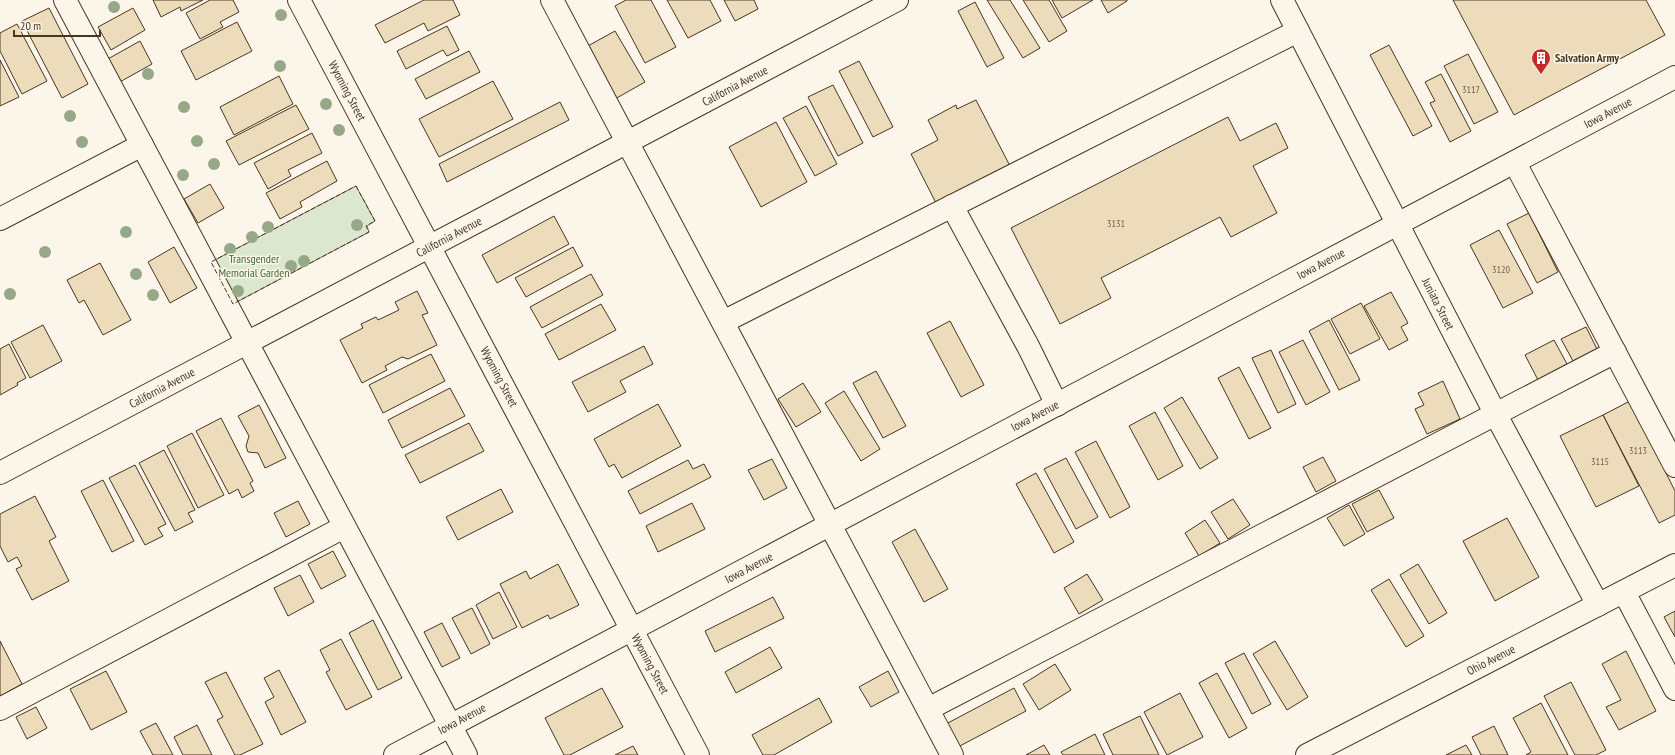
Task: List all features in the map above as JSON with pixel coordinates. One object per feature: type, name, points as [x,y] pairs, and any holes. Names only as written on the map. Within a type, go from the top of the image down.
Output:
[{"type":"street","points":[[65,0],[466,755]]},
{"type":"street","name":"Wyoming Street","points":[[299,0],[698,755]]},
{"type":"street","points":[[552,0],[629,142],[952,755]]},
{"type":"street","name":"California Avenue","points":[[0,473],[897,0]]},
{"type":"street","name":"Juniata Street","points":[[1282,0],[1496,415],[1598,605]]},
{"type":"street","points":[[724,322],[1298,31]]},
{"type":"street","name":"Iowa Avenue","points":[[395,755],[1675,77]]},
{"type":"street","points":[[0,219],[142,145]]},
{"type":"street","points":[[1515,163],[1675,466]]},
{"type":"street","points":[[952,206],[1029,348],[1057,405]]},
{"type":"street","points":[[928,709],[1615,352]]},
{"type":"street","points":[[0,709],[344,527]]},
{"type":"street","name":"Ohio Avenue","points":[[1306,755],[1675,565]]},
{"type":"street","points":[[1624,592],[1675,689]]},
{"type":"green space","name":"Transgender Memorial Garden","points":[[356,186],[375,221],[367,226],[369,232],[233,304],[211,262]]},
{"type":"building","points":[[153,0],[203,0],[181,11],[180,7],[161,17]]},
{"type":"building","points":[[210,0],[233,0],[239,12],[220,22],[223,27],[200,39],[186,13]]},
{"type":"building","points":[[424,0],[453,0],[460,15],[428,31],[424,23],[385,43],[375,25]]},
{"type":"building","points":[[626,0],[651,0],[676,47],[645,63],[615,6]]},
{"type":"building","points":[[667,0],[710,0],[721,21],[688,38]]},
{"type":"building","points":[[724,0],[754,0],[758,9],[735,21]]},
{"type":"building","points":[[987,0],[1010,0],[1040,48],[1023,58]]},
{"type":"building","points":[[1023,0],[1049,0],[1067,31],[1049,42]]},
{"type":"building","points":[[1052,0],[1093,0],[1062,18]]},
{"type":"building","points":[[1101,0],[1127,0],[1127,1],[1108,13]]},
{"type":"building","name":"Salvation Army","points":[[1453,0],[1646,0],[1665,35],[1514,115]]},
{"type":"building","points":[[975,2],[1004,58],[987,67],[958,11]]},
{"type":"building","points":[[49,8],[88,84],[62,98],[22,21]]},
{"type":"building","points":[[133,8],[145,30],[111,50],[98,27]]},
{"type":"building","points":[[237,22],[252,51],[196,80],[181,51]]},
{"type":"building","points":[[17,24],[47,81],[22,94],[0,51],[0,33]]},
{"type":"building","points":[[447,26],[459,50],[447,56],[443,50],[406,69],[397,51]]},
{"type":"building","points":[[615,31],[645,82],[615,99],[586,47]]},
{"type":"building","points":[[140,41],[152,64],[118,83],[106,60]]},
{"type":"building","points":[[1389,45],[1432,126],[1413,136],[1370,55]]},
{"type":"building","points":[[469,51],[480,72],[426,99],[415,79]]},
{"type":"building","points":[[1468,54],[1498,112],[1474,124],[1444,66]]},
{"type":"building","points":[[0,60],[19,97],[0,106]]},
{"type":"building","points":[[859,61],[893,127],[873,137],[839,71]]},
{"type":"building","points":[[1441,74],[1471,131],[1450,142],[1430,103],[1435,101],[1425,82]]},
{"type":"building","points":[[279,76],[293,104],[234,135],[220,107]]},
{"type":"building","points":[[493,81],[513,119],[439,157],[419,119]]},
{"type":"building","points":[[833,85],[863,143],[838,156],[808,97]]},
{"type":"building","points":[[976,100],[1010,166],[936,203],[911,154],[938,140],[928,120],[956,105],[957,109]]},
{"type":"building","points":[[560,102],[569,120],[447,182],[439,164]]},
{"type":"building","points":[[296,105],[309,129],[239,165],[226,141]]},
{"type":"building","points":[[806,106],[837,164],[815,176],[783,118]]},
{"type":"building","points":[[1228,117],[1240,141],[1276,123],[1288,148],[1253,166],[1277,213],[1231,237],[1220,217],[1101,278],[1111,298],[1060,324],[1011,228]]},
{"type":"building","points":[[776,122],[807,182],[761,207],[729,147]]},
{"type":"building","points":[[312,133],[322,153],[288,170],[291,176],[268,189],[254,163]]},
{"type":"building","points":[[327,161],[337,181],[300,202],[302,207],[280,219],[266,193]]},
{"type":"building","points":[[210,184],[224,208],[198,223],[184,199]]},
{"type":"building","points":[[1529,213],[1558,272],[1537,283],[1507,224]]},
{"type":"building","points":[[554,216],[569,244],[497,283],[482,255]]},
{"type":"building","points":[[1499,230],[1533,293],[1503,308],[1470,245]]},
{"type":"building","points":[[174,247],[197,288],[170,303],[148,262]]},
{"type":"building","points":[[573,247],[583,266],[526,297],[515,278]]},
{"type":"building","points":[[100,263],[131,320],[103,335],[84,300],[79,303],[67,280]]},
{"type":"building","points":[[591,274],[603,295],[542,328],[530,307]]},
{"type":"building","points":[[417,291],[428,313],[422,315],[437,345],[408,359],[402,357],[385,366],[387,370],[362,383],[340,340],[363,328],[361,324],[376,317],[378,320],[399,310],[395,302]]},
{"type":"building","points":[[1391,292],[1408,323],[1401,327],[1408,340],[1389,350],[1364,306]]},
{"type":"building","points":[[1361,303],[1380,339],[1350,354],[1331,319]]},
{"type":"building","points":[[601,304],[616,330],[559,360],[545,334]]},
{"type":"building","points":[[1329,320],[1360,380],[1339,390],[1309,331]]},
{"type":"building","points":[[950,321],[984,385],[961,397],[927,333]]},
{"type":"building","points":[[43,325],[62,361],[30,378],[11,342]]},
{"type":"building","points":[[1586,327],[1597,349],[1573,361],[1561,339]]},
{"type":"building","points":[[1303,340],[1330,392],[1306,405],[1279,352]]},
{"type":"building","points":[[1554,340],[1567,364],[1538,380],[1525,355]]},
{"type":"building","points":[[9,344],[26,378],[17,383],[18,385],[0,395],[0,349]]},
{"type":"building","points":[[644,346],[653,364],[620,381],[626,392],[588,412],[572,382]]},
{"type":"building","points":[[1271,350],[1296,404],[1278,413],[1252,358]]},
{"type":"building","points":[[431,354],[445,381],[383,413],[369,385]]},
{"type":"building","points":[[1239,367],[1271,428],[1249,439],[1218,378]]},
{"type":"building","points":[[876,371],[906,426],[883,438],[853,383]]},
{"type":"building","points":[[1443,381],[1460,419],[1427,434],[1415,409],[1424,405],[1418,393]]},
{"type":"building","points":[[803,383],[821,412],[796,427],[778,399]]},
{"type":"building","points":[[450,388],[465,416],[402,448],[388,420]]},
{"type":"building","points":[[844,391],[880,449],[861,461],[825,403]]},
{"type":"building","points":[[1182,397],[1218,458],[1200,469],[1164,408]]},
{"type":"building","points":[[1630,401],[1675,491],[1675,515],[1659,523],[1603,415]]},
{"type":"building","points":[[658,404],[681,446],[622,478],[614,464],[609,467],[594,439]]},
{"type":"building","points":[[259,405],[286,458],[265,468],[258,453],[248,452],[246,446],[249,436],[238,416]]},
{"type":"building","points":[[1155,412],[1183,466],[1158,480],[1129,426]]},
{"type":"building","points":[[1603,415],[1639,486],[1596,507],[1560,436]]},
{"type":"building","points":[[221,418],[253,481],[250,483],[254,491],[242,498],[238,489],[229,494],[196,431]]},
{"type":"building","points":[[469,423],[484,451],[420,483],[405,455]]},
{"type":"building","points":[[192,433],[224,495],[198,508],[167,446]]},
{"type":"building","points":[[1096,441],[1130,507],[1110,518],[1075,452]]},
{"type":"building","points":[[164,450],[195,510],[188,513],[193,522],[175,531],[139,463]]},
{"type":"building","points":[[1323,457],[1336,481],[1316,492],[1303,467]]},
{"type":"building","points":[[1066,458],[1098,517],[1076,529],[1044,469]]},
{"type":"building","points":[[772,459],[787,488],[764,500],[748,470]]},
{"type":"building","points":[[688,460],[693,469],[704,464],[711,477],[640,514],[628,491]]},
{"type":"building","points":[[135,465],[166,524],[158,528],[163,536],[145,545],[109,478]]},
{"type":"building","points":[[1036,473],[1074,542],[1054,553],[1016,484]]},
{"type":"building","points":[[103,480],[134,541],[112,552],[81,491]]},
{"type":"building","points":[[501,489],[513,512],[458,540],[446,517]]},
{"type":"building","points":[[1379,490],[1394,518],[1367,532],[1352,504]]},
{"type":"building","points":[[35,496],[56,537],[49,541],[69,581],[32,600],[16,569],[22,566],[17,557],[8,562],[0,546],[0,514]]},
{"type":"building","points":[[1233,499],[1250,525],[1228,539],[1211,512]]},
{"type":"building","points":[[298,501],[310,524],[286,537],[274,513]]},
{"type":"building","points":[[692,503],[705,529],[658,552],[646,526]]},
{"type":"building","points":[[1349,505],[1365,534],[1344,546],[1327,518]]},
{"type":"building","points":[[1507,518],[1539,577],[1495,601],[1463,541]]},
{"type":"building","points":[[1205,520],[1220,543],[1199,556],[1185,533]]},
{"type":"building","points":[[915,529],[948,589],[924,602],[892,542]]},
{"type":"building","points":[[333,551],[346,576],[321,589],[308,564]]},
{"type":"building","points":[[558,564],[579,605],[550,619],[548,615],[522,628],[500,584],[526,571],[530,579]]},
{"type":"building","points":[[1418,564],[1447,613],[1429,624],[1400,575]]},
{"type":"building","points":[[1087,574],[1103,600],[1079,614],[1064,588]]},
{"type":"building","points":[[300,575],[314,602],[288,616],[274,588]]},
{"type":"building","points":[[1389,579],[1424,636],[1406,647],[1371,590]]},
{"type":"building","points":[[499,592],[517,627],[493,639],[476,605]]},
{"type":"building","points":[[773,597],[784,618],[715,652],[705,631]]},
{"type":"building","points":[[472,608],[490,644],[471,654],[452,618]]},
{"type":"building","points":[[1675,611],[1675,637],[1664,617]]},
{"type":"building","points":[[373,620],[402,678],[378,690],[349,633]]},
{"type":"building","points":[[442,623],[460,658],[442,667],[424,632]]},
{"type":"building","points":[[341,639],[372,697],[346,710],[326,672],[330,670],[320,650]]},
{"type":"building","points":[[0,641],[22,684],[0,696]]},
{"type":"building","points":[[1275,641],[1308,697],[1287,710],[1253,654]]},
{"type":"building","points":[[770,647],[782,668],[736,693],[725,672]]},
{"type":"building","points":[[1626,651],[1656,711],[1619,730],[1606,707],[1621,700],[1602,664]]},
{"type":"building","points":[[1244,653],[1271,704],[1252,714],[1225,663]]},
{"type":"building","points":[[1055,664],[1071,690],[1039,710],[1023,684]]},
{"type":"building","points":[[279,670],[306,722],[281,735],[265,702],[274,697],[264,678]]},
{"type":"building","points":[[106,671],[127,712],[91,730],[70,689]]},
{"type":"building","points":[[888,671],[899,692],[871,707],[859,687]]},
{"type":"building","points":[[226,672],[263,744],[240,755],[235,755],[217,720],[223,717],[205,682]]},
{"type":"building","points":[[1217,673],[1247,728],[1229,738],[1199,683]]},
{"type":"building","points":[[1571,682],[1606,750],[1596,755],[1575,755],[1544,696]]},
{"type":"building","points":[[602,688],[623,727],[570,755],[564,755],[545,718]]},
{"type":"building","points":[[1014,688],[1026,711],[958,747],[946,724]]},
{"type":"building","points":[[1180,693],[1203,737],[1167,755],[1144,712]]},
{"type":"building","points":[[819,698],[832,722],[774,755],[763,755],[752,735]]},
{"type":"building","points":[[1541,703],[1568,755],[1526,755],[1531,752],[1513,718]]},
{"type":"building","points":[[36,707],[47,728],[27,739],[16,717]]},
{"type":"building","points":[[1140,716],[1159,755],[1113,755],[1103,734]]},
{"type":"building","points":[[156,723],[173,755],[153,755],[140,731]]},
{"type":"building","points":[[197,725],[212,755],[183,755],[174,737]]},
{"type":"building","points":[[1494,726],[1508,755],[1481,755],[1472,737]]},
{"type":"building","points":[[1095,734],[1105,755],[1063,755],[1061,752]]},
{"type":"building","points":[[1044,745],[1050,755],[1026,755]]},
{"type":"building","points":[[1466,745],[1472,755],[1446,755]]},
{"type":"building","points":[[633,746],[638,755],[615,755]]},
{"type":"fence","points":[[356,186],[375,221],[366,226],[369,232],[233,304],[211,262],[356,186]]},
{"type":"place","name":"Salvation Army","points":[[1541,75]]}]
